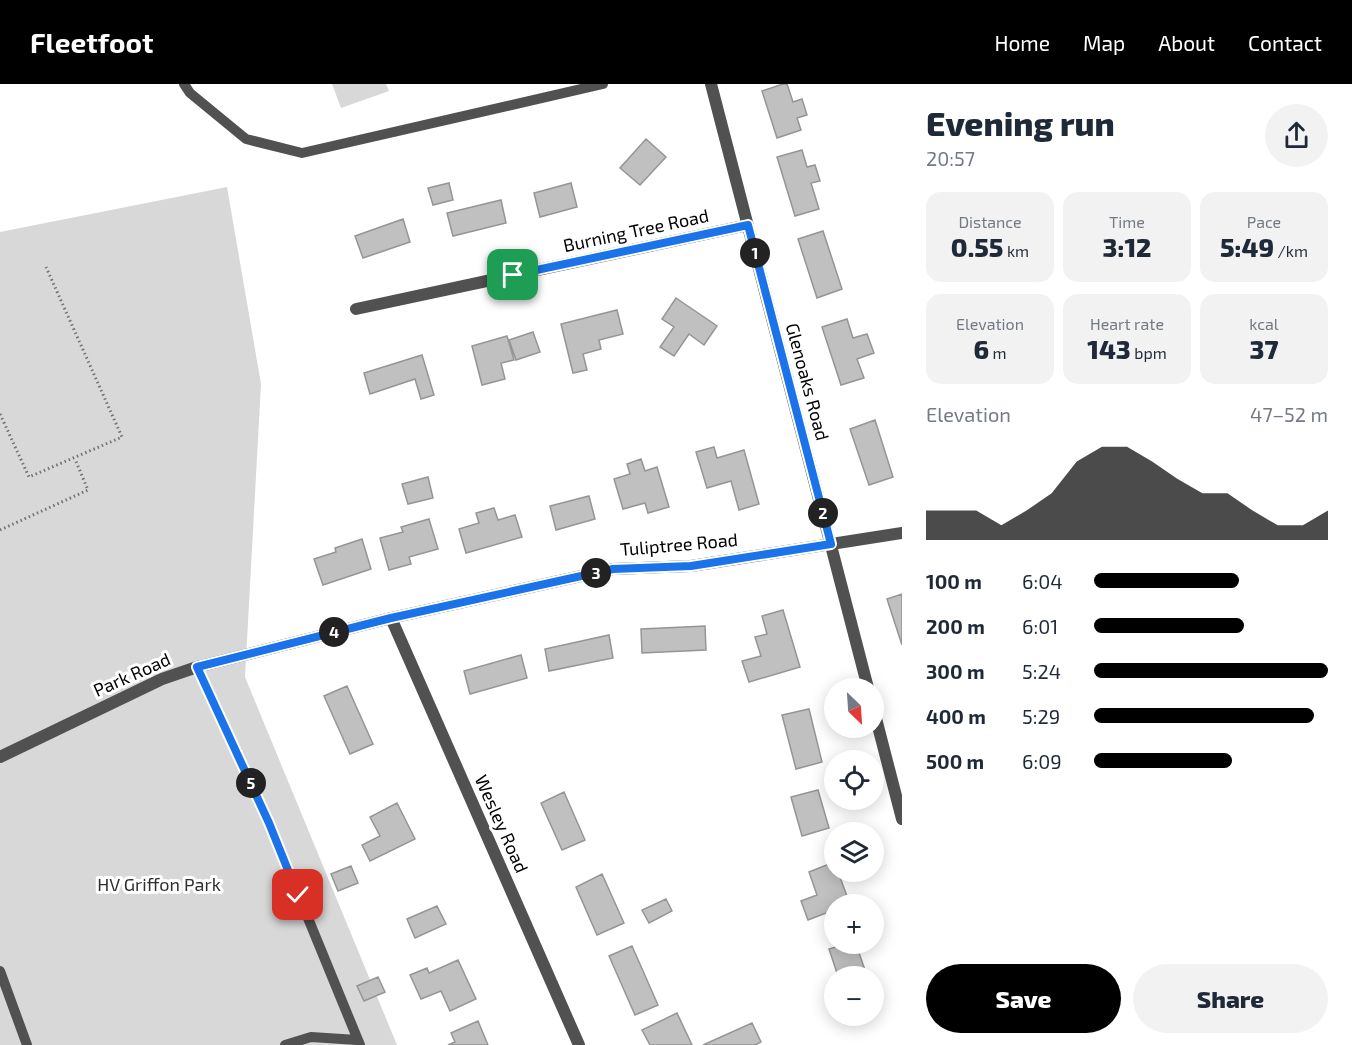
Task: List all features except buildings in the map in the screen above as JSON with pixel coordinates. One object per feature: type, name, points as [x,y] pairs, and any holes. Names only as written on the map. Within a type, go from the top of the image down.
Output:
[{"type":"street","name":"Glenoaks Road","points":[[711,84],[865,678]]},
{"type":"street","name":"Burning Tree Road","points":[[356,309],[748,225]]},
{"type":"street","name":"Tuliptree Road","points":[[391,618],[613,569],[691,566],[902,533]]},
{"type":"street","name":"Park Road","points":[[0,758],[162,680],[197,667],[391,618]]},
{"type":"street","name":"Wesley Road","points":[[391,618],[579,1045]]},
{"type":"street","points":[[881,738],[902,819]]},
{"type":"lane","points":[[184,84],[190,93],[246,138],[302,153],[603,84]]},
{"type":"lane","points":[[269,823],[358,1042],[311,1037],[285,1045]]},
{"type":"lane","points":[[0,971],[27,1045]]},
{"type":"path","points":[[0,414],[29,477],[122,437],[46,267]]},
{"type":"path","points":[[0,530],[88,490],[75,458]]},
{"type":"path","points":[[197,667],[269,823]]},
{"type":"green space","points":[[332,84],[386,84],[389,91],[341,108]]},
{"type":"green space","name":"HV Griffon Park","points":[[227,187],[261,384],[245,677],[397,1045],[0,1045],[0,232]]},
{"type":"route","points":[[298,895],[269,823],[197,667],[391,618],[613,569],[691,566],[831,544],[748,225],[513,275]]}]
